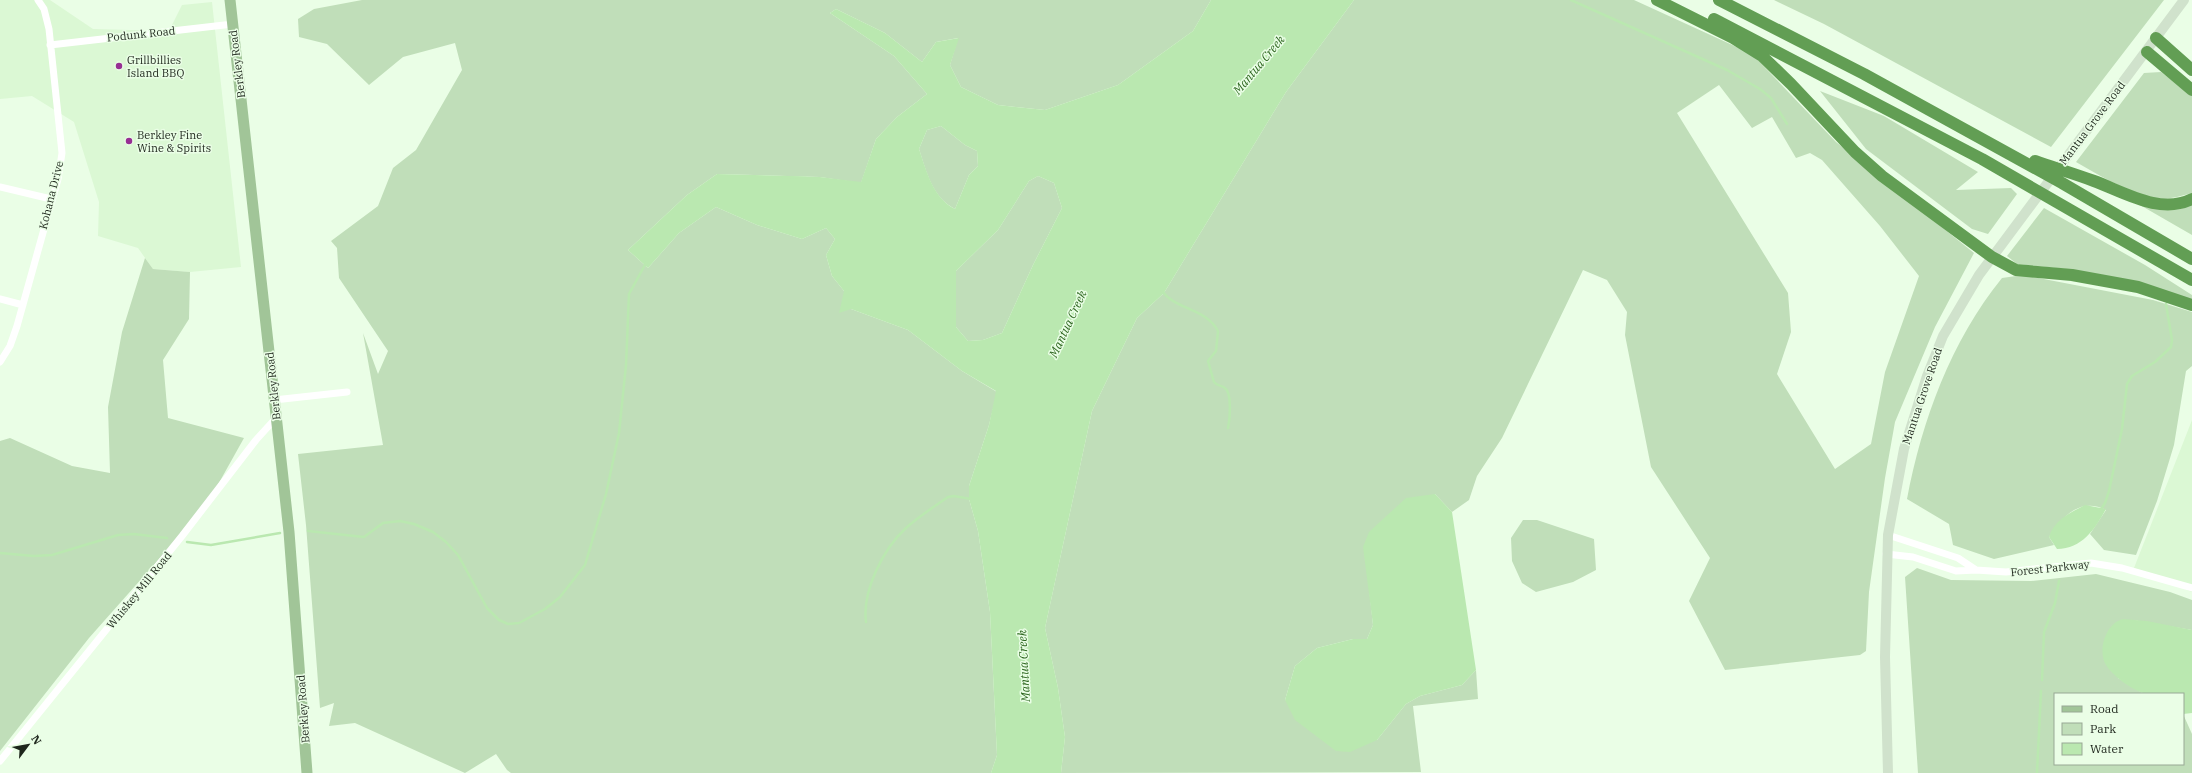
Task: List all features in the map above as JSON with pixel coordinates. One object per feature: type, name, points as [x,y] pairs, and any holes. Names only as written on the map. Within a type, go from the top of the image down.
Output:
[{"type":"highway","points":[[1657,0],[1733,38],[1762,56],[1791,84],[1855,152],[1882,176],[1992,256],[2016,270],[2072,275],[2138,287],[2192,305]]},
{"type":"highway","points":[[1675,0],[1753,38],[1902,116],[2192,280]]},
{"type":"highway","points":[[1719,0],[1864,74],[2002,150],[2192,259]]},
{"type":"highway","points":[[2156,38],[2192,70]]},
{"type":"highway","points":[[2147,52],[2192,90]]},
{"type":"highway","points":[[2002,150],[2096,182],[2136,198],[2162,204],[2192,199]]},
{"type":"main road","name":"Berkley Road","points":[[230,0],[289,532],[307,773]]},
{"type":"main road","name":"Mantua Grove Road","points":[[1888,773],[1885,657],[1886,554],[1888,535],[1904,448],[1927,376],[1944,336],[1960,304],[1992,256],[2014,225],[2147,52],[2184,0]]},
{"type":"street","name":"Kohana Drive","points":[[0,362],[10,346],[23,305],[51,199],[58,179],[62,153],[50,45],[44,9],[38,0]]},
{"type":"street","name":"Podunk Road","points":[[50,45],[233,24]]},
{"type":"street","points":[[0,187],[51,199]]},
{"type":"street","points":[[0,299],[23,305]]},
{"type":"street","points":[[274,400],[347,392]]},
{"type":"street","name":"Whiskey Mill Road","points":[[0,761],[182,536],[256,440],[276,418]]},
{"type":"street","name":"Forest Parkway","points":[[1888,535],[1958,558],[1976,570]]},
{"type":"street","name":"Forest Parkway","points":[[1886,554],[1913,557],[1956,571],[1976,570],[2006,572],[2091,562],[2122,568],[2192,588]]},
{"type":"shaded area","points":[[0,0],[50,0],[93,29],[169,31],[182,5],[212,2],[241,267],[190,272],[153,269],[138,248],[98,236],[99,202],[74,122],[32,96],[0,99]]},
{"type":"shaded area","points":[[2192,420],[2192,592],[2134,568]]},
{"type":"green space","points":[[362,0],[1211,0],[1193,31],[1118,85],[1045,110],[998,105],[961,87],[950,65],[958,38],[936,42],[922,62],[885,33],[836,9],[830,13],[894,56],[927,94],[897,117],[876,139],[861,183],[820,177],[717,174],[687,195],[628,250],[648,268],[679,233],[716,207],[757,225],[802,239],[826,228],[835,239],[826,255],[832,276],[844,291],[851,309],[908,330],[962,371],[997,392],[989,425],[969,486],[969,499],[978,531],[990,612],[997,755],[991,773],[511,773],[507,770],[496,754],[465,773],[355,723],[329,726],[334,703],[320,708],[306,525],[298,454],[383,445],[363,333],[378,374],[388,351],[339,278],[337,248],[331,241],[378,206],[393,168],[416,150],[462,70],[455,43],[403,57],[369,85],[327,44],[299,37],[298,19],[314,9]]},
{"type":"green space","points":[[1354,0],[1634,0],[1752,54],[1836,142],[1974,253],[1935,327],[1895,422],[1885,478],[1869,592],[1866,651],[1860,655],[1725,670],[1689,601],[1710,558],[1651,467],[1625,335],[1627,312],[1607,280],[1583,270],[1502,438],[1477,476],[1469,500],[1452,512],[1435,494],[1369,588],[1373,625],[1367,639],[1353,639],[1317,648],[1295,666],[1285,700],[1377,740],[1406,704],[1420,696],[1462,685],[1476,670],[1478,699],[1413,706],[1421,772],[1061,773],[1065,737],[1058,688],[1045,628],[1092,411],[1137,318],[1164,293],[1286,92]],"holes":[[[1719,85],[1752,128],[1772,117],[1796,158],[1810,153],[1822,160],[1880,226],[1919,276],[1885,372],[1871,444],[1835,469],[1777,374],[1791,332],[1788,293],[1677,113]]]},
{"type":"green space","points":[[1774,0],[2164,0],[2051,147],[1824,24]]},
{"type":"green space","points":[[2161,72],[2192,95],[2192,193],[2165,199],[2139,194],[2111,182],[2076,162],[2144,73]]},
{"type":"green space","points":[[1820,91],[1884,116],[1978,172],[1956,190],[2011,188],[2017,194],[1988,234],[1972,229],[1866,149]]},
{"type":"green space","points":[[941,126],[965,145],[977,151],[978,166],[969,175],[955,209],[941,198],[931,184],[919,149],[927,130]]},
{"type":"green space","points":[[1038,176],[1054,183],[1062,208],[1033,265],[1002,333],[983,340],[968,341],[956,327],[956,271],[998,230],[1029,181]]},
{"type":"green space","points":[[2192,203],[2192,235],[2140,205]]},
{"type":"green space","points":[[2044,208],[2145,265],[2192,295],[2192,300],[2066,269],[2017,264],[2007,256]]},
{"type":"green space","points":[[145,258],[153,269],[190,272],[189,319],[163,360],[168,418],[244,438],[206,506],[89,638],[0,751],[0,441],[10,438],[72,466],[110,473],[108,407],[122,332]]},
{"type":"green space","points":[[2023,275],[2153,300],[2192,312],[2192,366],[2186,371],[2174,445],[2157,501],[2136,555],[2104,550],[2090,534],[2106,510],[2088,506],[2080,507],[2073,511],[2060,522],[2049,537],[2054,545],[1994,559],[1953,545],[1949,524],[1907,499],[1913,469],[1930,411],[1953,355],[1984,302],[2002,278]]},
{"type":"green space","points":[[1523,520],[1537,520],[1594,539],[1596,570],[1573,582],[1536,592],[1522,583],[1512,561],[1511,538]]},
{"type":"green space","points":[[1917,568],[1951,580],[2031,581],[2096,574],[2170,592],[2192,600],[2192,630],[2133,620],[2118,678],[2142,693],[2054,693],[2054,765],[2184,765],[2184,716],[2192,734],[2192,773],[1918,773],[1905,577]]},
{"type":"water","name":"Mantua Creek","points":[[1211,0],[1354,0],[1286,92],[1164,293],[1137,318],[1092,411],[1045,628],[1058,688],[1065,737],[1061,773],[991,773],[997,755],[990,612],[978,531],[969,499],[969,486],[989,425],[996,391],[962,371],[908,330],[851,309],[839,313],[844,291],[832,276],[826,255],[835,239],[826,228],[802,239],[757,225],[716,207],[679,233],[648,268],[628,250],[687,195],[717,174],[820,177],[861,182],[876,139],[897,117],[927,94],[894,56],[830,13],[836,9],[885,33],[922,62],[936,42],[959,38],[950,65],[961,87],[998,105],[1045,110],[1118,85],[1193,31]],"holes":[[[941,126],[965,145],[977,151],[978,166],[969,175],[955,209],[947,204],[936,191],[928,175],[919,149],[927,130]],[[1038,176],[1054,183],[1062,208],[1033,265],[1002,333],[983,340],[968,341],[956,327],[956,271],[998,230],[1029,181]]]},
{"type":"water","points":[[1435,494],[1452,512],[1476,670],[1462,685],[1420,696],[1406,704],[1377,740],[1350,752],[1336,751],[1295,720],[1285,700],[1295,666],[1317,648],[1353,639],[1367,639],[1373,625],[1363,547],[1369,532],[1406,498]]},
{"type":"water","points":[[2085,505],[2106,509],[2097,524],[2081,542],[2074,546],[2057,549],[2049,537],[2051,531],[2063,518]]},
{"type":"water","points":[[2123,619],[2147,621],[2192,630],[2192,713],[2184,714],[2184,693],[2143,693],[2123,682],[2109,669],[2103,659],[2103,645],[2108,631],[2117,622]]},
{"type":"waterway","points":[[1571,0],[1727,70],[1760,89],[1771,98],[1787,124]]},
{"type":"waterway","points":[[783,177],[806,178]]},
{"type":"waterway","points":[[308,531],[364,537],[383,523],[400,521],[414,524],[433,532],[446,542],[458,555],[487,608],[499,620],[508,624],[519,623],[545,609],[560,597],[585,565],[606,494],[619,433],[626,365],[629,294],[646,263]]},
{"type":"waterway","points":[[1162,291],[1175,302],[1199,313],[1213,323],[1218,331],[1216,351],[1208,361],[1214,382],[1225,388],[1229,395],[1230,413],[1228,428]]},
{"type":"waterway","points":[[2100,511],[2105,503],[2109,491],[2122,429],[2127,384],[2132,376],[2155,362],[2171,347],[2172,340],[2166,304]]},
{"type":"waterway","points":[[866,622],[867,597],[876,571],[889,547],[906,528],[948,497],[954,496],[971,499]]},
{"type":"waterway","points":[[187,542],[211,545],[280,533]]},
{"type":"waterway","points":[[0,553],[34,556],[52,555],[118,535],[134,534],[167,538]]},
{"type":"waterway","points":[[2042,680],[2044,632],[2055,603],[2059,581]]},
{"type":"waterway","points":[[2037,773],[2041,691]]},
{"type":"place","name":"Grillbillies Island BBQ","points":[[119,66]]},
{"type":"place","name":"Berkley Fine Wine & Spirits","points":[[129,141]]}]
